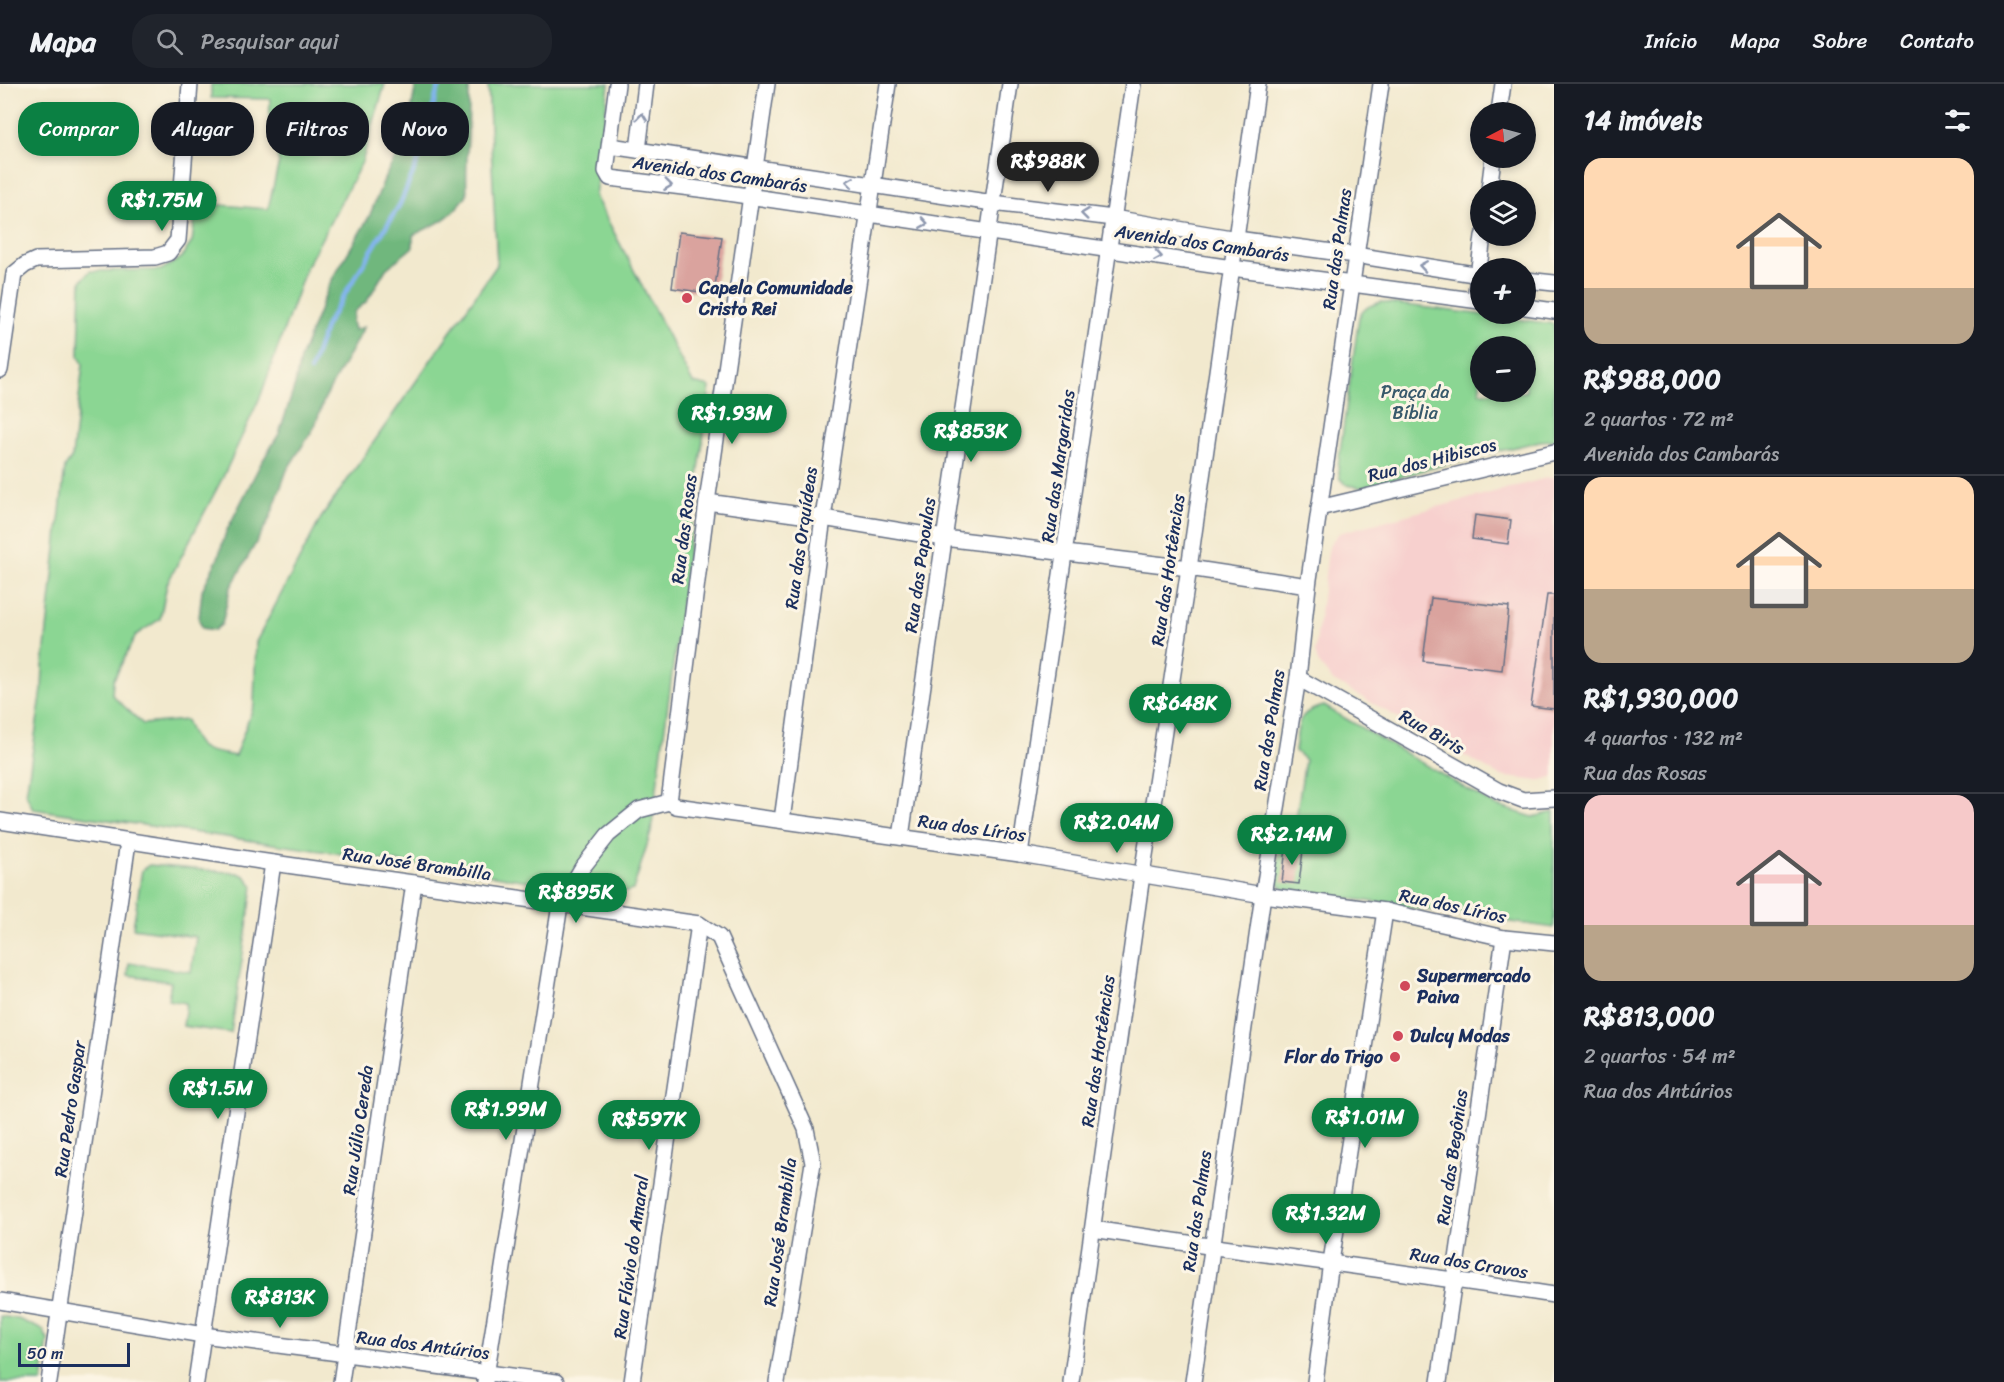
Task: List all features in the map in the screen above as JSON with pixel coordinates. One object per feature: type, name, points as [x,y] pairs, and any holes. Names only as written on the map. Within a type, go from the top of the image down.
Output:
[{"type":"street","points":[[0,370],[14,274],[25,265],[36,260],[155,257],[168,253],[178,240],[190,84]]},
{"type":"street","points":[[610,146],[617,84]]},
{"type":"street","points":[[638,150],[646,84]]},
{"type":"street","name":"Rua das Rosas","points":[[669,802],[707,502],[767,84]]},
{"type":"street","name":"Rua das Orquídeas","points":[[782,820],[823,518],[888,84]]},
{"type":"street","name":"Rua das Papoulas","points":[[901,837],[1010,84]]},
{"type":"street","name":"Rua das Margaridas","points":[[1020,854],[1066,553],[1133,84]]},
{"type":"street","name":"Rua das Hortências","points":[[1071,1382],[1142,875],[1189,568],[1258,84]]},
{"type":"street","name":"Rua das Palmas","points":[[1192,1382],[1263,895],[1298,678],[1308,586],[1381,84]]},
{"type":"street","points":[[1500,102],[1503,84]]},
{"type":"street","name":"Avenida dos Cambarás","points":[[1470,274],[1113,218],[993,203],[610,146],[606,171],[610,178],[707,190],[1232,268],[1470,300]]},
{"type":"street","points":[[1536,281],[1554,283]]},
{"type":"street","points":[[1536,308],[1554,311]]},
{"type":"street","name":"Rua dos Hibiscos","points":[[1319,508],[1554,452]]},
{"type":"street","points":[[707,502],[944,538],[1189,568],[1308,586]]},
{"type":"street","name":"Rua Biris","points":[[1298,678],[1499,791],[1523,800],[1554,798]]},
{"type":"street","points":[[486,1377],[560,905],[582,868],[608,835],[639,810],[669,802]]},
{"type":"street","name":"Rua dos Lírios","points":[[669,802],[676,806],[1020,854],[1263,895],[1385,911],[1504,938],[1554,943]]},
{"type":"street","name":"Rua José Brambilla","points":[[0,821],[273,864],[699,924],[719,937],[806,1129],[813,1162],[777,1382]]},
{"type":"street","name":"Rua Pedro Gaspar","points":[[50,1382],[128,842]]},
{"type":"street","points":[[196,1382],[273,864]]},
{"type":"street","name":"Rua Júlio Cereda","points":[[341,1382],[414,883]]},
{"type":"street","points":[[1315,1382],[1331,1262],[1385,911]]},
{"type":"street","name":"Rua Flávio do Amaral","points":[[632,1382],[699,924]]},
{"type":"street","name":"Rua das Begônias","points":[[1439,1382],[1504,938]]},
{"type":"street","name":"Rua dos Cravos","points":[[1093,1229],[1554,1296]]},
{"type":"street","name":"Rua dos Antúrios","points":[[0,1301],[203,1335],[345,1354],[486,1377],[556,1382]]},
{"type":"shaded area","points":[[1554,478],[1554,777],[1537,781],[1500,776],[1332,680],[1318,662],[1315,652],[1328,552],[1330,544],[1339,533]]},
{"type":"green space","points":[[211,84],[385,84],[369,138],[369,102],[270,102],[270,99],[211,98]]},
{"type":"green space","points":[[416,84],[469,84],[469,102],[413,102]]},
{"type":"green space","points":[[488,84],[609,84],[595,196],[693,383],[710,387],[651,832],[633,890],[618,894],[33,809],[26,794],[42,690],[65,467],[72,457],[83,364],[79,355],[81,281],[90,271],[161,270],[180,259],[192,242],[197,203],[268,209],[279,162],[277,156],[364,156],[306,268],[261,395],[223,477],[167,584],[160,619],[136,635],[113,681],[112,695],[143,724],[186,720],[194,739],[203,748],[235,756],[254,705],[256,642],[321,518],[497,265]]},
{"type":"green space","points":[[396,156],[467,156],[467,195],[443,220],[413,235],[413,247],[386,269],[367,301],[354,312],[352,321],[354,330],[364,327],[324,400],[315,426],[287,470],[270,518],[230,589],[222,624],[215,630],[202,628],[199,619],[202,590],[218,558],[226,532],[260,465],[279,434],[295,385],[300,359],[330,283],[369,217]]},
{"type":"green space","name":"Praça da Bíblia","points":[[1382,302],[1470,313],[1470,324],[1536,324],[1536,322],[1554,324],[1554,440],[1540,441],[1427,469],[1364,488],[1347,485],[1340,479],[1338,466],[1359,317],[1371,305]]},
{"type":"green space","points":[[1324,706],[1494,805],[1533,817],[1554,812],[1554,928],[1284,889],[1275,880],[1281,840],[1292,845],[1305,760],[1295,751],[1298,727],[1307,712]]},
{"type":"green space","points":[[149,865],[238,873],[245,876],[253,886],[231,1033],[183,1026],[186,1003],[168,1000],[171,982],[128,975],[129,963],[191,972],[196,937],[133,928],[142,870]]},
{"type":"green space","points":[[0,1316],[18,1319],[43,1330],[48,1340],[42,1382],[0,1382]]},
{"type":"building","points":[[679,232],[722,237],[714,294],[672,288]]},
{"type":"building","points":[[1475,515],[1511,520],[1508,544],[1472,539]]},
{"type":"building","points":[[1547,595],[1554,595],[1554,709],[1531,706]]},
{"type":"building","points":[[1431,598],[1509,607],[1502,670],[1423,661]]},
{"type":"building","points":[[1286,848],[1303,850],[1299,884],[1282,882]]},
{"type":"waterway","points":[[310,371],[326,325],[400,204],[421,154],[441,84]]},
{"type":"place","name":"Capela Comunidade Cristo Rei","points":[[687,298]]},
{"type":"place","name":"Supermercado Paiva","points":[[1405,986]]},
{"type":"place","name":"Dulcy Modas","points":[[1398,1036]]},
{"type":"place","name":"Flor do Trigo","points":[[1395,1057]]}]
